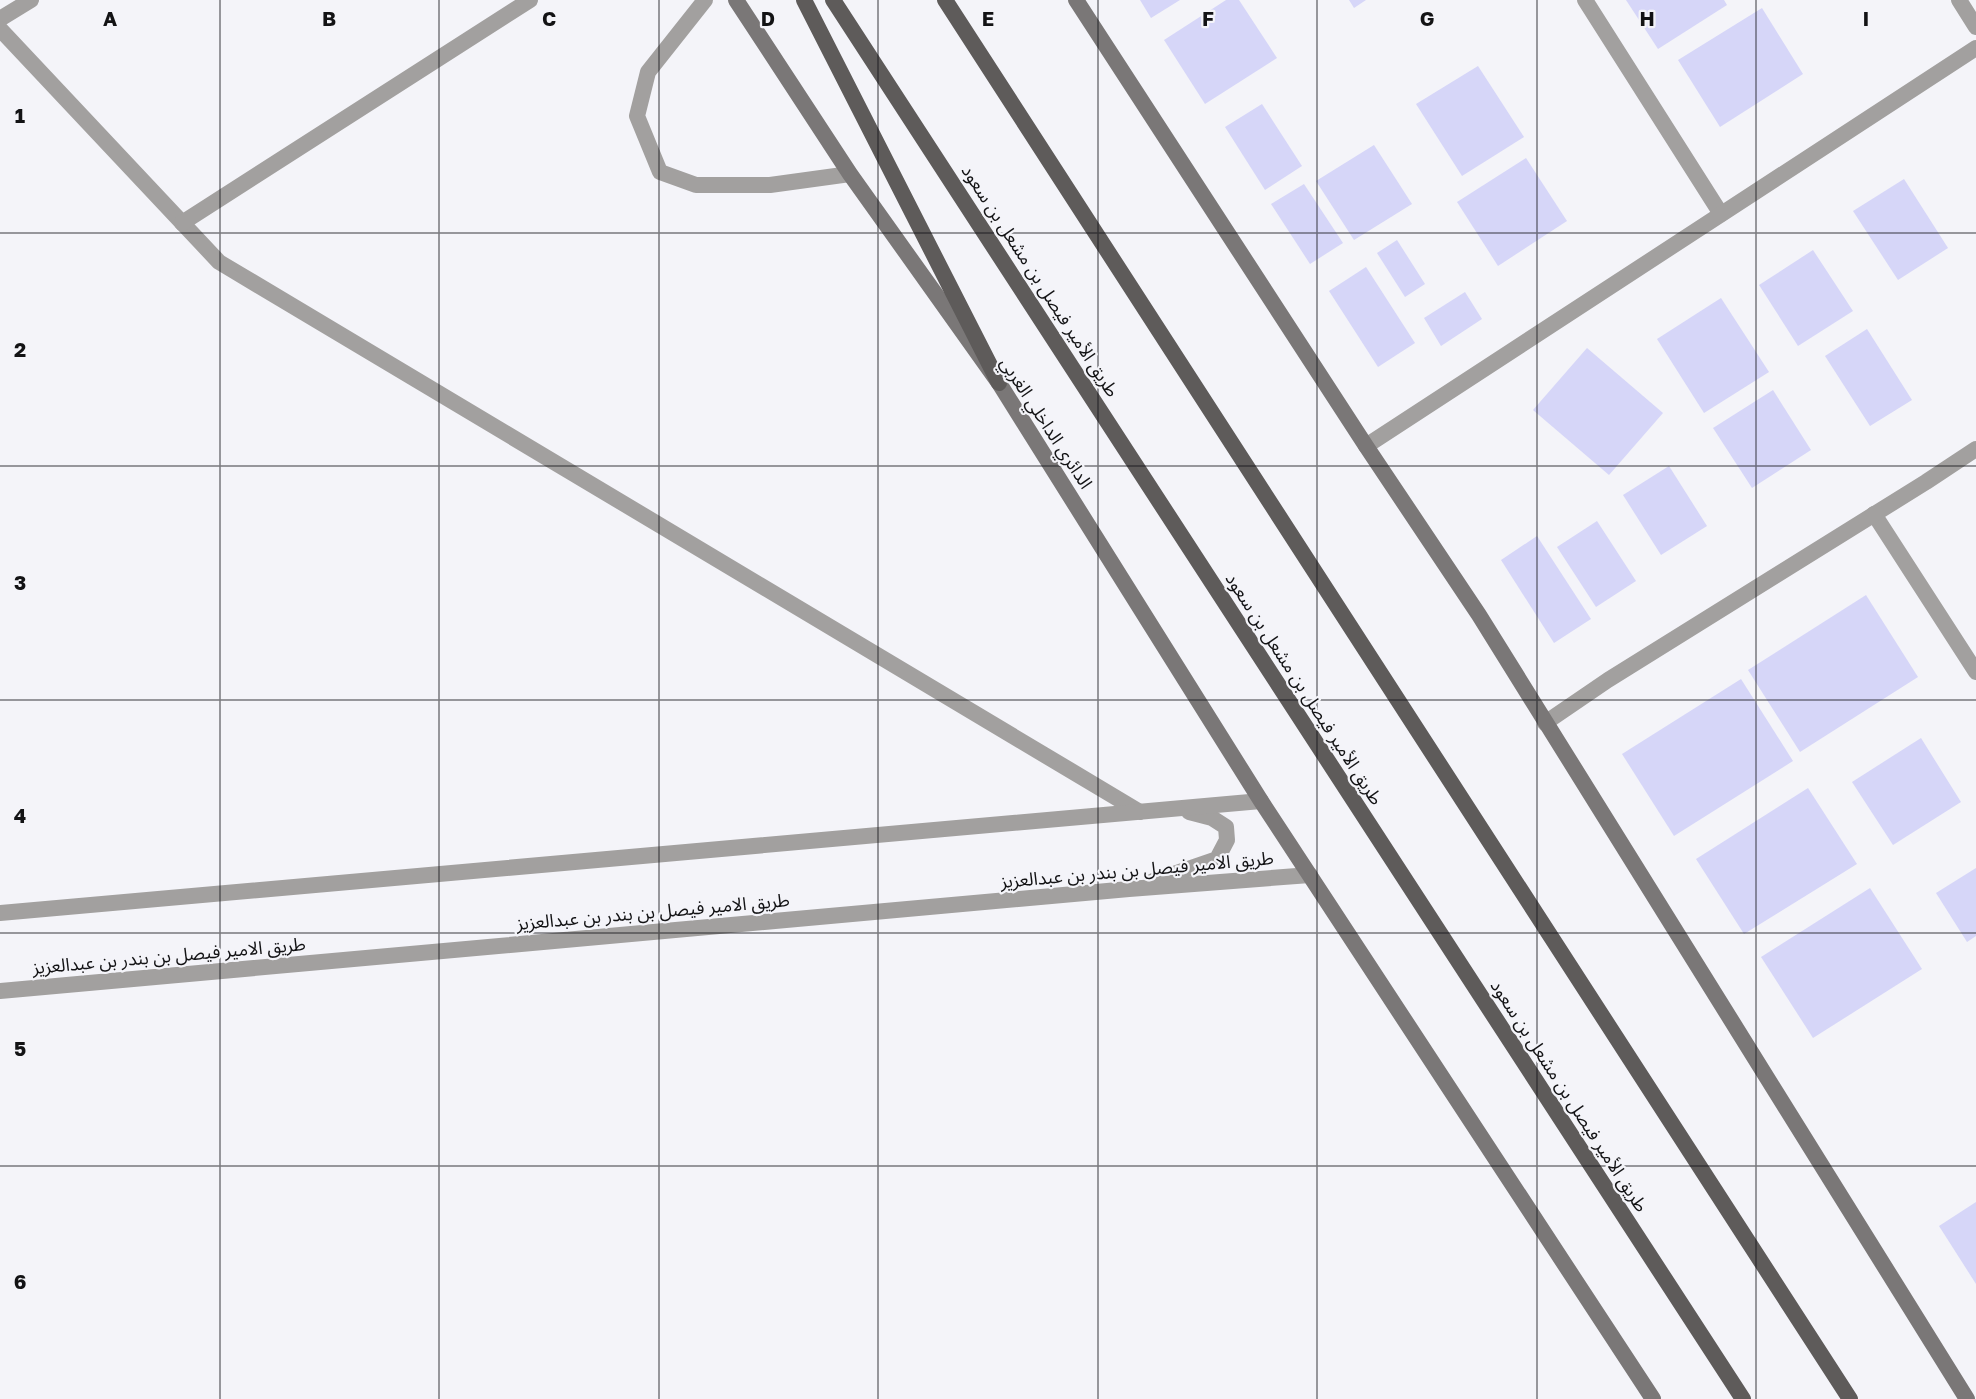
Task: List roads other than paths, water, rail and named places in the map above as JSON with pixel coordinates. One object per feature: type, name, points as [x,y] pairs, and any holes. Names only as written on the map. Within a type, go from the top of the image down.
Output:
[{"type":"main road","name":"الدائري الداخلي الغربي","points":[[736,0],[850,174],[999,383],[1261,801],[1653,1399]]},
{"type":"main road","points":[[804,0],[999,383]]},
{"type":"main road","name":"طريق الأمير فيصل بن مشعل بن سعود","points":[[834,0],[1743,1399]]},
{"type":"main road","points":[[945,0],[1850,1399]]},
{"type":"main road","points":[[1076,0],[1366,446],[1479,615],[1967,1399]]},
{"type":"main road","points":[[1715,1357],[1736,1399]]},
{"type":"street","points":[[0,19],[31,0]]},
{"type":"street","points":[[182,223],[530,0]]},
{"type":"street","points":[[705,0],[648,72],[637,116],[660,172],[696,185],[770,185],[850,174]]},
{"type":"street","points":[[1585,0],[1721,214]]},
{"type":"street","points":[[1959,0],[1976,27]]},
{"type":"street","points":[[0,29],[219,262],[1140,812]]},
{"type":"street","points":[[1366,446],[1976,48]]},
{"type":"street","points":[[1545,723],[1608,680],[1976,449]]},
{"type":"street","points":[[1874,514],[1976,672]]},
{"type":"street","points":[[0,913],[1261,801]]},
{"type":"street","points":[[1129,889],[1216,860],[1227,840],[1226,827],[1212,818],[1177,808]]},
{"type":"street","name":"طريق الامير فيصل بن بندر بن عبدالعزيز","points":[[0,991],[1129,889],[1310,875]]}]
